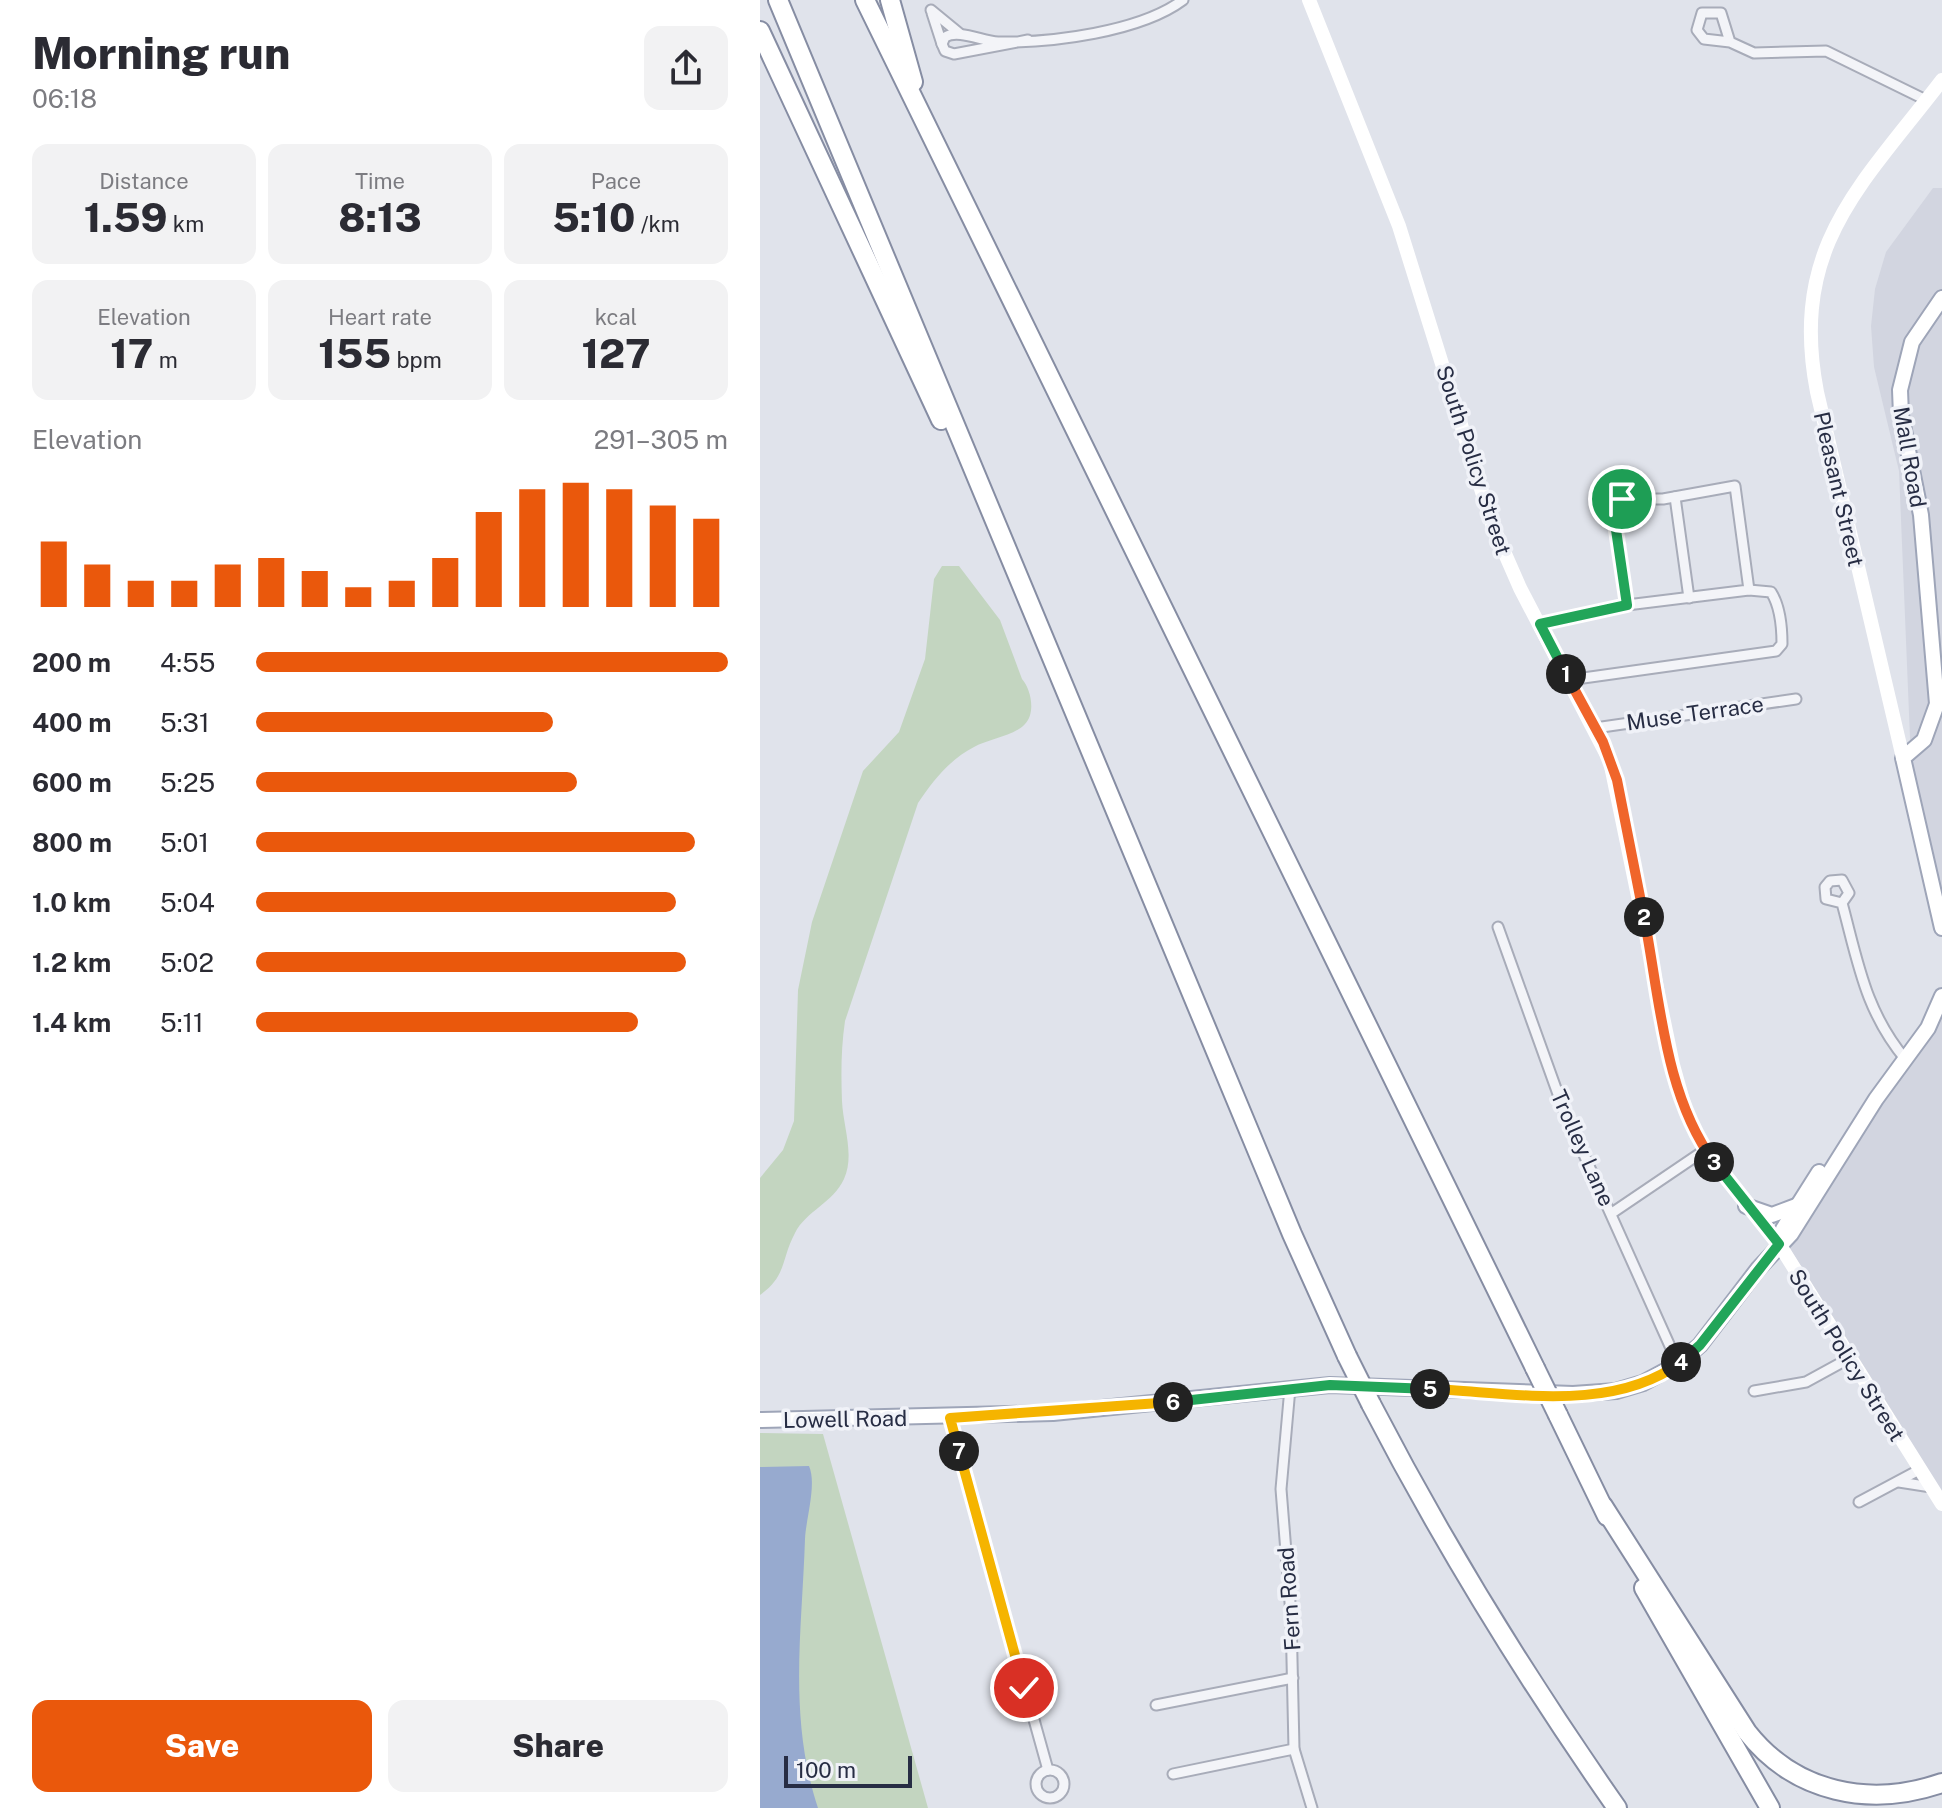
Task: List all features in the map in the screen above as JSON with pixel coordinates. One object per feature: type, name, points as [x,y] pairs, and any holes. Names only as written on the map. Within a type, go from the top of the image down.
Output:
[{"type":"highway","points":[[778,0],[1292,1234],[1347,1356],[1414,1487],[1496,1627],[1617,1808]]},
{"type":"highway","points":[[865,0],[1603,1506],[1694,1680],[1770,1808]]},
{"type":"highway","points":[[890,0],[920,114]]},
{"type":"highway","points":[[760,31],[1027,599]]},
{"type":"highway","points":[[1603,1506],[1747,1732],[1769,1757],[1798,1778],[1844,1795],[1903,1796],[1942,1783]]},
{"type":"main road","name":"South Policy Street","points":[[1309,0],[1399,226],[1492,524],[1595,728],[1617,780],[1679,1094],[1705,1150],[1746,1206],[1779,1244],[1848,1359],[1942,1504]]},
{"type":"main road","name":"Pleasant Street","points":[[1942,80],[1850,200],[1830,235],[1813,292],[1810,332],[1817,392],[1942,928]]},
{"type":"main road","name":"Mall Road","points":[[1903,758],[1915,752],[1924,740],[1937,704],[1921,515],[1903,425],[1900,390],[1912,342],[1942,298]]},
{"type":"main road","points":[[1779,1244],[1791,1234],[1876,1099],[1928,1028],[1942,996]]},
{"type":"main road","points":[[1779,1244],[1783,1229],[1797,1205],[1861,1109],[1876,1099]]},
{"type":"main road","points":[[1746,1206],[1772,1215],[1797,1205]]},
{"type":"main road","name":"Lowell Road","points":[[760,1420],[950,1418],[1092,1410],[1290,1388],[1349,1385],[1586,1394],[1629,1388],[1678,1364],[1700,1345],[1779,1244]]},
{"type":"street","points":[[962,35],[931,10],[945,51],[954,54],[1128,26],[1183,0]]},
{"type":"street","points":[[942,44],[950,34],[986,41],[1028,40]]},
{"type":"street","points":[[1730,42],[1754,53],[1826,51],[1926,100]]},
{"type":"street","points":[[1627,605],[1614,504],[1622,499],[1675,497],[1735,486],[1749,590]]},
{"type":"street","points":[[1675,497],[1689,598]]},
{"type":"street","points":[[1540,624],[1627,605],[1749,590],[1771,592],[1776,600],[1782,632],[1782,644],[1776,651],[1569,680]]},
{"type":"street","name":"Muse Terrace","points":[[1595,728],[1796,699]]},
{"type":"street","points":[[1842,903],[1876,1019],[1906,1060]]},
{"type":"street","name":"Trolley Lane","points":[[1498,927],[1563,1108],[1678,1364]]},
{"type":"street","points":[[1612,1213],[1705,1150]]},
{"type":"street","points":[[1754,1391],[1806,1382],[1848,1359]]},
{"type":"street","name":"Fern Road","points":[[1290,1388],[1281,1489],[1293,1678],[1294,1749],[1312,1808]]},
{"type":"street","points":[[950,1418],[1048,1770]]},
{"type":"street","points":[[1859,1502],[1919,1470]]},
{"type":"street","points":[[1899,1482],[1931,1487]]},
{"type":"street","points":[[1156,1705],[1293,1678]]},
{"type":"street","points":[[1173,1774],[1294,1749]]},
{"type":"shaded area","points":[[1933,188],[1942,188],[1942,896],[1911,762],[1899,471],[1874,367],[1871,326],[1875,289],[1886,252]]},
{"type":"shaded area","points":[[1942,1011],[1942,1492],[1789,1247]]},
{"type":"green space","points":[[942,566],[959,566],[1000,620],[1030,695],[1030,714],[1020,728],[974,747],[957,758],[918,803],[845,1021],[841,1081],[847,1170],[839,1187],[800,1225],[775,1281],[760,1295],[760,1178],[783,1150],[794,1121],[798,990],[812,922],[863,771],[899,732],[925,659],[934,579]]},
{"type":"green space","points":[[760,1433],[823,1434],[928,1808],[760,1808]]},
{"type":"water","points":[[809,1466],[812,1482],[805,1539],[799,1674],[803,1741],[818,1808],[760,1808],[760,1467]]},
{"type":"route","points":[[1024,1688],[950,1418],[1092,1410],[1330,1385],[1573,1394],[1616,1391],[1658,1376],[1690,1355],[1779,1244],[1758,1223],[1705,1150],[1687,1115],[1679,1094],[1617,780],[1603,742],[1540,624],[1627,605],[1614,516],[1614,504],[1622,499]]}]
